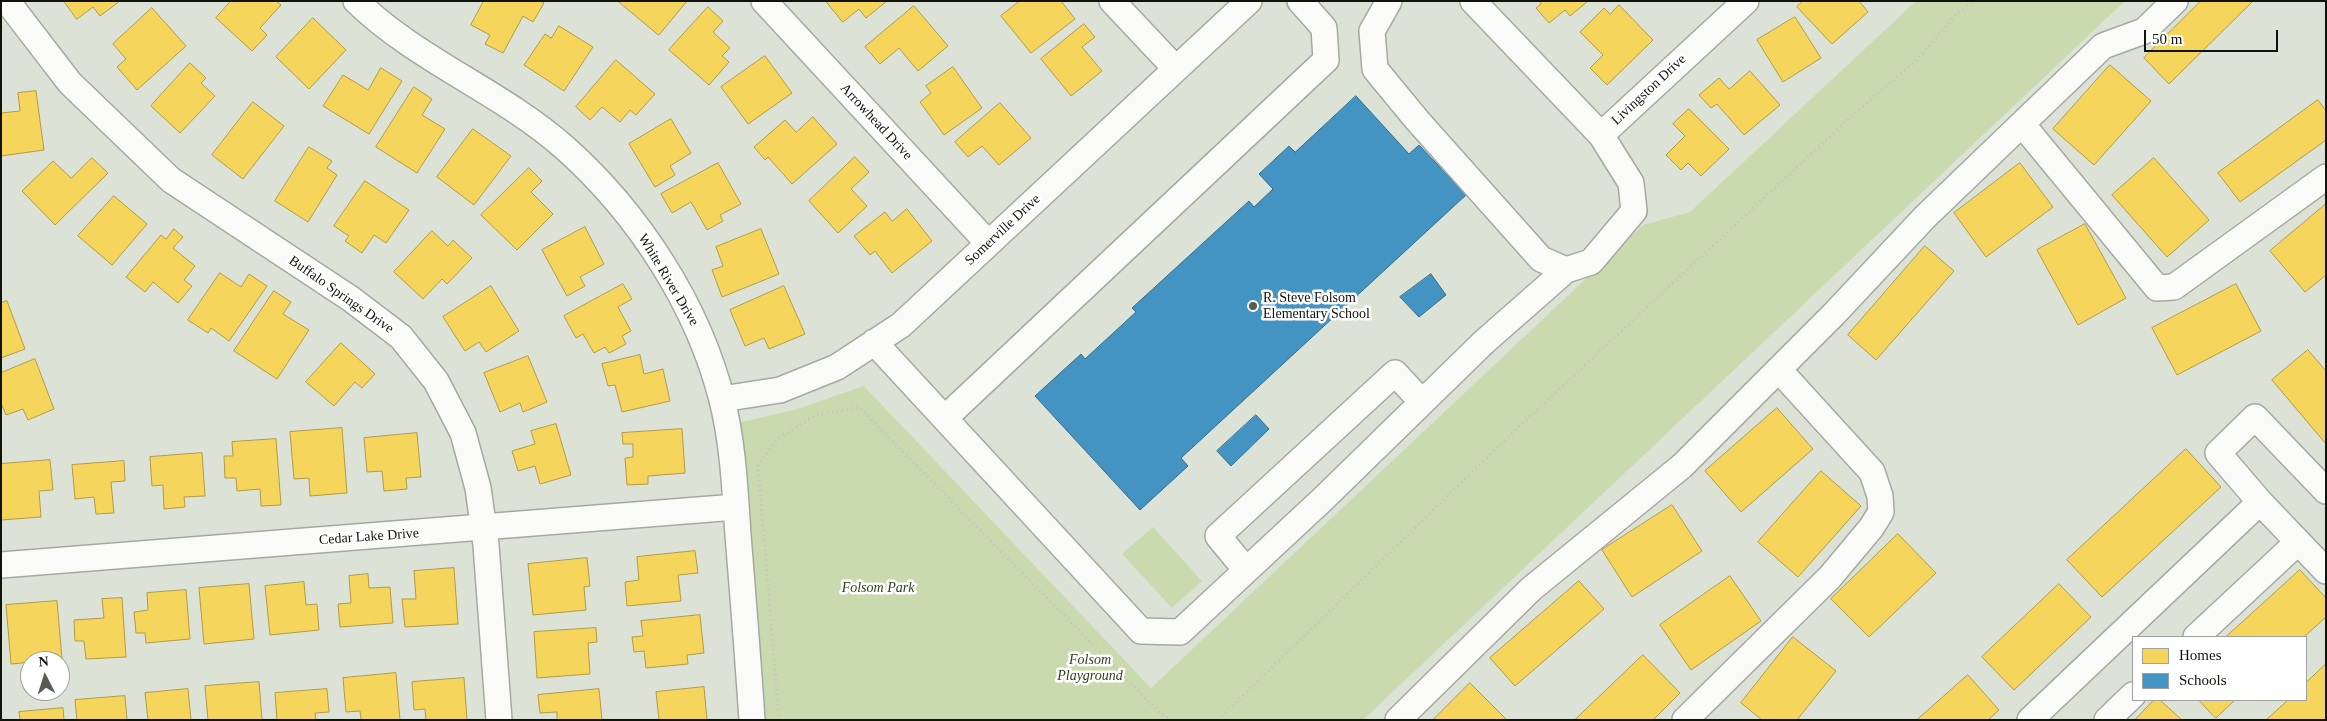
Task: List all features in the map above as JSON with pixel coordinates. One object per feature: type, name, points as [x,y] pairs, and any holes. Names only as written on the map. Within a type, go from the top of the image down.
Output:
[{"type":"street","name":"Buffalo Springs Drive","points":[[7,1],[70,83],[171,180],[351,299],[401,337],[436,381],[463,433],[478,488],[484,529],[499,720]]},
{"type":"street","name":"White River Drive","points":[[356,1],[370,14],[443,65],[519,114],[564,147],[606,188],[640,232],[671,279],[697,328],[722,399],[732,459],[752,720]]},
{"type":"street","name":"Arrowhead Drive","points":[[764,1],[988,243]]},
{"type":"street","points":[[1112,1],[1176,69]]},
{"type":"street","name":"Somerville Drive","points":[[722,399],[780,390],[837,367],[900,325],[1249,1]]},
{"type":"street","points":[[946,418],[1326,60],[1324,28],[1300,1]]},
{"type":"street","points":[[1389,1],[1372,31],[1375,69],[1416,120],[1541,259],[1566,270]]},
{"type":"street","name":"Livingston Drive","points":[[1473,1],[1601,135],[1746,1]]},
{"type":"street","points":[[1398,720],[1531,589],[1682,466],[1779,370],[1925,217],[2103,46],[2144,31],[2175,1]]},
{"type":"street","points":[[2022,124],[2157,288],[2174,288],[2326,177]]},
{"type":"street","points":[[874,342],[1141,631],[1180,632],[1484,342],[1566,270],[1591,262],[1634,211],[1631,183],[1601,135]]},
{"type":"street","points":[[1685,720],[1830,577],[1871,528],[1881,512],[1880,496],[1872,472],[1779,370]]},
{"type":"street","points":[[1246,570],[1218,536],[1395,373],[1422,402]]},
{"type":"street","points":[[2326,491],[2255,417],[2218,453],[2260,502],[2326,571]]},
{"type":"street","points":[[2030,720],[2260,502]]},
{"type":"street","name":"Cedar Lake Drive","points":[[1,565],[484,529],[736,507]]},
{"type":"street","points":[[2197,636],[2298,542]]},
{"type":"street","points":[[2106,720],[2132,696]]},
{"type":"path","points":[[1218,720],[1506,439],[1855,113],[1918,58],[1958,12],[1974,1]]},
{"type":"path","points":[[778,720],[758,465],[778,438],[814,415],[859,407],[1161,714],[1170,720]]},
{"type":"green space","name":"Folsom Park","points":[[1916,1],[2125,1],[1363,720],[762,720],[732,424],[794,410],[864,386],[1151,688],[1643,225],[1690,212]]},
{"type":"green space","points":[[1153,527],[1202,581],[1172,608],[1122,554]]},
{"type":"building: Homes","points":[[64,1],[120,1],[100,16],[93,7],[77,19]]},
{"type":"building: Homes","points":[[231,1],[276,1],[281,5],[260,28],[267,35],[252,51],[216,18]]},
{"type":"building: Homes","points":[[484,1],[541,1],[544,3],[533,22],[523,16],[503,53],[485,44],[490,35],[471,25]]},
{"type":"building: Homes","points":[[618,1],[687,1],[659,35]]},
{"type":"building: Homes","points":[[826,1],[887,1],[866,18],[859,9],[843,22]]},
{"type":"building: Homes","points":[[1020,1],[1061,1],[1075,19],[1031,53],[1001,16]]},
{"type":"building: Homes","points":[[1539,1],[1588,1],[1570,16],[1565,10],[1549,23],[1536,8],[1541,4]]},
{"type":"building: Homes","points":[[1803,1],[1859,1],[1868,12],[1832,44],[1797,7]]},
{"type":"building: Homes","points":[[2201,1],[2253,1],[2169,84],[2144,58]]},
{"type":"building: Homes","points":[[1619,5],[1653,40],[1607,85],[1590,68],[1603,55],[1580,32],[1604,8],[1610,14]]},
{"type":"building: Homes","points":[[914,6],[948,46],[918,71],[899,48],[880,64],[865,47]]},
{"type":"building: Homes","points":[[708,7],[723,21],[713,32],[730,48],[722,56],[729,62],[709,85],[669,50]]},
{"type":"building: Homes","points":[[152,8],[186,46],[137,90],[117,67],[126,59],[113,44]]},
{"type":"building: Homes","points":[[1795,17],[1821,58],[1783,82],[1757,40]]},
{"type":"building: Homes","points":[[313,18],[346,50],[309,89],[276,57]]},
{"type":"building: Homes","points":[[1084,24],[1095,37],[1082,47],[1102,71],[1071,96],[1041,59]]},
{"type":"building: Homes","points":[[559,26],[593,47],[564,91],[524,65],[545,34],[551,38]]},
{"type":"building: Homes","points":[[765,56],[792,93],[748,124],[721,87]]},
{"type":"building: Homes","points":[[616,60],[655,94],[636,115],[630,110],[620,122],[602,107],[590,120],[576,107]]},
{"type":"building: Homes","points":[[190,63],[206,78],[201,83],[215,96],[180,133],[151,106]]},
{"type":"building: Homes","points":[[2110,65],[2151,101],[2094,165],[2053,129]]},
{"type":"building: Homes","points":[[953,67],[982,108],[944,135],[920,102],[931,93],[926,86]]},
{"type":"building: Homes","points":[[381,68],[402,81],[369,134],[323,106],[343,75],[368,90]]},
{"type":"building: Homes","points":[[1750,71],[1780,105],[1744,135],[1717,104],[1711,108],[1699,95],[1719,78],[1729,89]]},
{"type":"building: Homes","points":[[414,87],[432,99],[422,115],[445,129],[417,173],[376,147]]},
{"type":"building: Homes","points":[[36,91],[44,150],[1,156],[1,113],[20,111],[18,93]]},
{"type":"building: Homes","points":[[2318,100],[2326,111],[2326,140],[2240,202],[2218,173]]},
{"type":"building: Homes","points":[[253,102],[284,126],[243,179],[212,155]]},
{"type":"building: Homes","points":[[1000,103],[1031,138],[999,165],[982,146],[968,157],[955,142]]},
{"type":"building: Homes","points":[[1689,109],[1729,149],[1701,176],[1688,163],[1681,170],[1666,155],[1685,136],[1673,124]]},
{"type":"building: Homes","points":[[813,117],[837,144],[792,184],[768,157],[765,160],[754,147],[785,120],[796,132]]},
{"type":"building: Homes","points":[[671,119],[691,153],[670,166],[675,175],[655,187],[629,144]]},
{"type":"building: Homes","points":[[473,129],[511,156],[474,205],[437,177]]},
{"type":"building: Homes","points":[[309,147],[332,161],[327,168],[337,175],[308,222],[275,201]]},
{"type":"building: Homes","points":[[855,157],[869,172],[851,189],[867,206],[838,233],[809,201]]},
{"type":"building: Homes","points":[[92,158],[108,173],[55,225],[22,191],[53,161],[71,178]]},
{"type":"building: Homes","points":[[2154,158],[2209,220],[2167,257],[2112,195]]},
{"type":"building: Homes","points":[[718,163],[741,204],[720,215],[723,221],[707,230],[691,202],[672,213],[661,194]]},
{"type":"building: Homes","points":[[2020,163],[2053,207],[1986,257],[1954,213]]},
{"type":"building: Homes","points":[[529,168],[542,181],[531,192],[553,214],[517,250],[481,215]]},
{"type":"building: Homes","points":[[365,181],[409,210],[386,243],[374,235],[362,253],[345,241],[349,236],[334,226]]},
{"type":"building: Homes","points":[[114,196],[147,224],[112,265],[78,236]]},
{"type":"building: Homes","points":[[2326,204],[2326,275],[2305,292],[2270,251]]},
{"type":"building: Homes","points":[[907,209],[932,241],[892,273],[875,251],[870,255],[854,236],[885,212],[892,221]]},
{"type":"building: Homes","points":[[2085,224],[2126,298],[2078,325],[2037,250]]},
{"type":"building: Homes","points":[[585,227],[604,264],[580,277],[585,286],[567,296],[542,250]]},
{"type":"building: Homes","points":[[174,229],[183,237],[173,248],[195,266],[184,280],[192,286],[178,303],[153,282],[145,292],[126,277],[161,235],[166,239]]},
{"type":"building: Homes","points":[[761,229],[779,274],[722,297],[712,270],[723,266],[716,247]]},
{"type":"building: Homes","points":[[432,231],[448,246],[453,240],[472,258],[447,284],[442,279],[423,299],[394,272]]},
{"type":"building: Homes","points":[[1925,246],[1954,271],[1876,360],[1848,335]]},
{"type":"building: Homes","points":[[220,273],[241,287],[249,274],[267,286],[229,341],[211,328],[208,333],[188,320]]},
{"type":"building: Homes","points":[[623,284],[632,299],[618,307],[631,331],[622,336],[626,344],[609,353],[605,347],[594,353],[583,334],[576,338],[564,316]]},
{"type":"building: Homes","points":[[2236,284],[2261,331],[2177,375],[2152,328]]},
{"type":"building: Homes","points":[[491,286],[519,331],[486,352],[479,342],[465,351],[443,317]]},
{"type":"building: Homes","points":[[784,286],[805,334],[769,349],[764,338],[745,346],[730,310]]},
{"type":"building: Homes","points":[[274,291],[291,302],[283,314],[309,330],[277,379],[234,351]]},
{"type":"building: Homes","points":[[7,301],[25,349],[1,358],[1,303]]},
{"type":"building: Homes","points":[[341,343],[375,374],[362,388],[355,382],[334,406],[306,382]]},
{"type":"building: Homes","points":[[2308,350],[2326,371],[2326,444],[2272,380]]},
{"type":"building: Homes","points":[[640,355],[644,374],[663,369],[670,401],[622,412],[615,385],[608,386],[602,364]]},
{"type":"building: Homes","points":[[528,356],[547,402],[523,412],[520,403],[500,412],[484,373]]},
{"type":"building: Homes","points":[[35,359],[54,409],[28,420],[23,409],[6,415],[1,403],[1,373]]},
{"type":"building: Homes","points":[[1777,408],[1813,449],[1741,512],[1705,471]]},
{"type":"building: Homes","points":[[556,424],[571,475],[540,484],[535,466],[518,471],[512,451],[535,444],[531,431]]},
{"type":"building: Homes","points":[[342,428],[347,493],[310,496],[309,478],[294,479],[290,432]]},
{"type":"building: Homes","points":[[682,429],[685,473],[648,476],[648,484],[627,485],[625,458],[633,457],[633,444],[623,444],[622,433]]},
{"type":"building: Homes","points":[[417,433],[421,477],[406,478],[407,489],[384,491],[382,471],[367,472],[364,438]]},
{"type":"building: Homes","points":[[276,439],[281,505],[261,506],[260,489],[237,491],[236,478],[225,478],[224,456],[233,456],[232,442]]},
{"type":"building: Homes","points":[[2186,449],[2221,487],[2102,597],[2067,560]]},
{"type":"building: Homes","points":[[202,453],[205,496],[184,497],[185,507],[164,509],[163,485],[152,486],[150,457]]},
{"type":"building: Homes","points":[[50,460],[53,490],[39,491],[41,517],[1,520],[1,464]]},
{"type":"building: Homes","points":[[124,461],[125,481],[111,482],[114,513],[96,514],[94,497],[75,499],[72,465]]},
{"type":"building: Homes","points":[[1821,471],[1861,506],[1798,577],[1758,542]]},
{"type":"building: Homes","points":[[1672,505],[1702,551],[1632,597],[1602,550]]},
{"type":"building: Homes","points":[[1898,534],[1936,573],[1869,637],[1831,599]]},
{"type":"building: Homes","points":[[695,551],[698,573],[678,575],[681,601],[627,606],[625,582],[639,580],[637,557]]},
{"type":"building: Homes","points":[[587,558],[590,586],[584,587],[586,610],[533,615],[528,564]]},
{"type":"building: Homes","points":[[454,568],[458,624],[405,627],[402,599],[416,599],[414,571]]},
{"type":"building: Homes","points":[[2300,570],[2326,598],[2326,617],[2305,636],[2227,636]]},
{"type":"building: Homes","points":[[368,574],[369,588],[390,587],[393,623],[340,627],[338,604],[351,603],[349,576]]},
{"type":"building: Homes","points":[[1730,576],[1761,621],[1691,670],[1660,625]]},
{"type":"building: Homes","points":[[1579,581],[1604,609],[1515,686],[1490,658]]},
{"type":"building: Homes","points":[[304,582],[306,605],[317,604],[319,630],[270,635],[265,586]]},
{"type":"building: Homes","points":[[249,584],[254,639],[204,644],[199,588]]},
{"type":"building: Homes","points":[[2059,584],[2091,617],[2014,690],[1982,657]]},
{"type":"building: Homes","points":[[186,590],[190,639],[146,643],[145,633],[136,633],[134,612],[148,610],[147,593]]},
{"type":"building: Homes","points":[[122,598],[126,657],[86,659],[84,641],[75,641],[74,620],[104,618],[102,599]]},
{"type":"building: Homes","points":[[57,601],[61,651],[20,651],[20,663],[11,664],[6,605]]},
{"type":"building: Homes","points":[[700,615],[704,653],[687,655],[688,664],[646,668],[644,651],[634,652],[632,637],[643,636],[641,621]]},
{"type":"building: Homes","points":[[596,628],[597,642],[588,643],[590,674],[537,678],[534,632]]},
{"type":"building: Homes","points":[[1793,637],[1836,671],[1797,720],[1762,720],[1741,703]]},
{"type":"building: Homes","points":[[1643,655],[1680,693],[1653,720],[1575,720]]},
{"type":"building: Homes","points":[[2326,664],[2326,720],[2266,720],[2287,701],[2307,701],[2307,682]]},
{"type":"building: Homes","points":[[396,673],[400,720],[361,720],[360,711],[346,712],[343,678]]},
{"type":"building: Homes","points":[[1968,675],[1999,710],[1988,720],[1917,720]]},
{"type":"building: Homes","points":[[464,678],[467,720],[426,720],[425,709],[414,710],[412,682]]},
{"type":"building: Homes","points":[[259,682],[262,720],[208,720],[205,686]]},
{"type":"building: Homes","points":[[1470,683],[1507,720],[1433,720]]},
{"type":"building: Homes","points":[[704,687],[707,720],[659,720],[656,692]]},
{"type":"building: Homes","points":[[188,689],[191,720],[148,720],[145,693]]},
{"type":"building: Homes","points":[[327,689],[329,712],[315,713],[316,720],[277,720],[275,693]]},
{"type":"building: Homes","points":[[599,689],[602,720],[557,720],[557,712],[540,713],[538,695]]},
{"type":"building: Homes","points":[[125,696],[127,720],[77,720],[75,700]]},
{"type":"building: Homes","points":[[2153,701],[2161,701],[2182,720],[2135,720]]},
{"type":"building: Homes","points":[[2200,701],[2234,701],[2216,718]]},
{"type":"building: Homes","points":[[63,708],[64,720],[20,720],[19,712]]},
{"type":"building: Schools","points":[[1356,96],[1409,154],[1419,145],[1466,195],[1181,458],[1188,466],[1140,510],[1035,396],[1081,354],[1085,359],[1136,312],[1132,308],[1249,201],[1254,207],[1273,189],[1259,174],[1289,146],[1295,152]]},
{"type":"building: Schools","points":[[1431,274],[1446,295],[1419,317],[1400,297]]},
{"type":"building: Schools","points":[[1256,415],[1269,429],[1231,466],[1217,451]]},
{"type":"place","name":"R. Steve Folsom Elementary School","points":[[1253,306]]},
{"type":"park label","name":"Folsom Playground","points":[[1090,668]]}]
